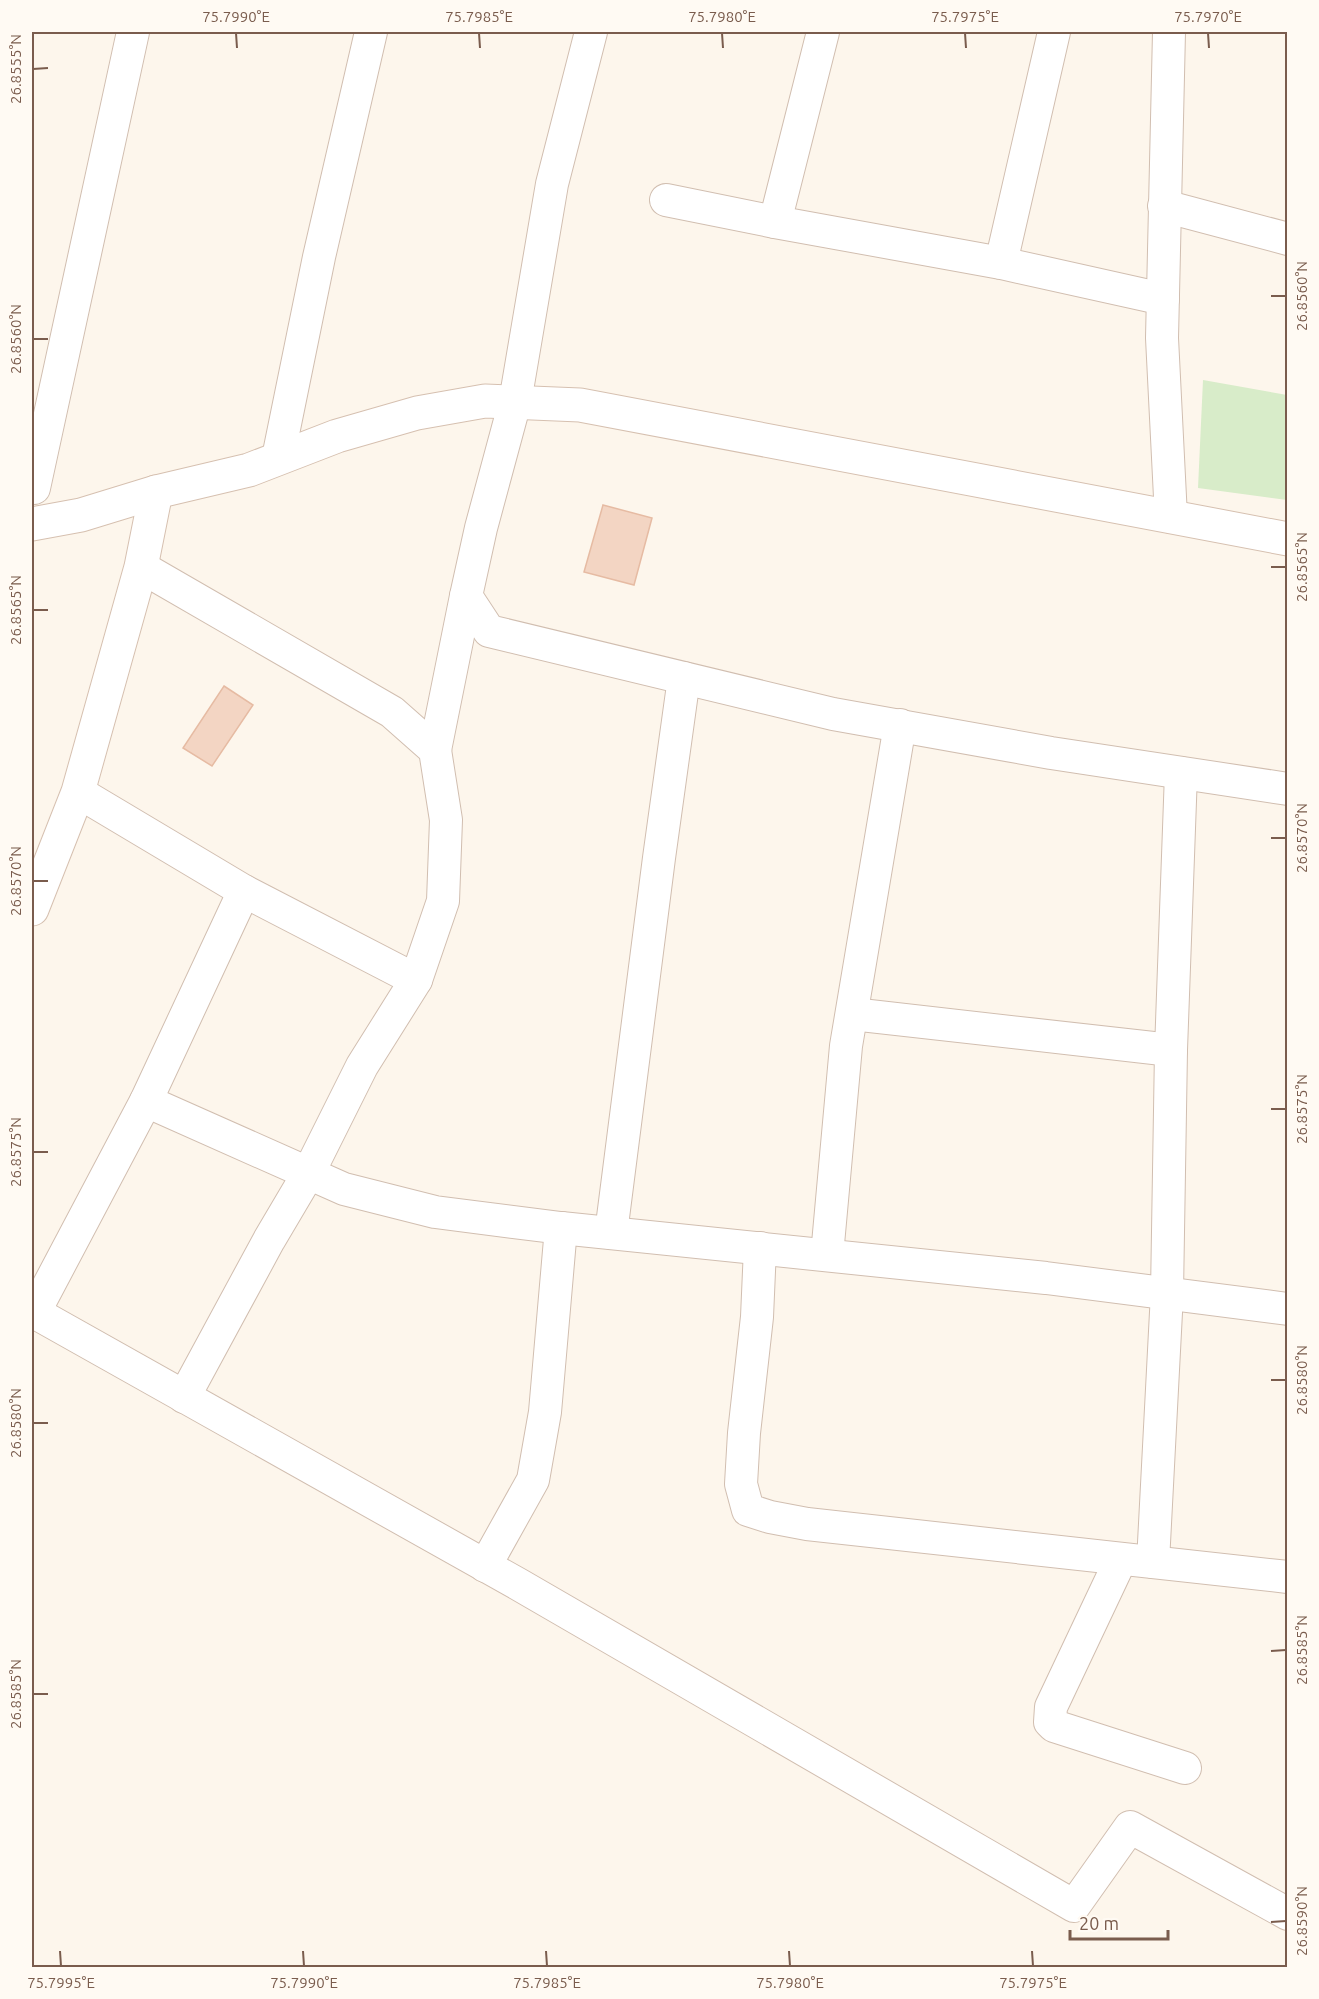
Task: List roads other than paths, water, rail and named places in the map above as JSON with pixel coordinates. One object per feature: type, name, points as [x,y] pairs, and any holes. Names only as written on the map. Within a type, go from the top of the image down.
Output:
[{"type":"street","points":[[81,515],[33,488],[133,32]]},
{"type":"street","points":[[278,458],[319,257],[371,32]]},
{"type":"street","points":[[184,1397],[308,1174],[362,1066],[416,980],[443,901],[446,820],[435,750],[481,528],[515,402],[552,184],[591,32]]},
{"type":"street","points":[[775,222],[823,32]]},
{"type":"street","points":[[1001,263],[1054,32]]},
{"type":"street","points":[[1168,32],[1162,338],[1171,517]]},
{"type":"street","points":[[666,200],[1001,263],[1162,299]]},
{"type":"street","points":[[1164,206],[1287,239]]},
{"type":"street","points":[[32,524],[81,515],[156,492],[249,470],[337,436],[417,413],[485,401],[580,405],[1287,539]]},
{"type":"street","points":[[32,909],[78,792],[141,567],[156,492]]},
{"type":"street","points":[[141,567],[392,712],[435,750]]},
{"type":"street","points":[[466,596],[489,631],[833,714],[1051,753],[1287,789]]},
{"type":"street","points":[[611,1233],[684,678]]},
{"type":"street","points":[[827,1255],[846,1046],[900,725]]},
{"type":"street","points":[[1153,1562],[1167,1293],[1171,1050],[1181,773]]},
{"type":"street","points":[[78,792],[244,891],[416,980]]},
{"type":"street","points":[[244,891],[146,1101],[33,1312],[486,1566],[1074,1906],[1130,1827],[1287,1914]]},
{"type":"street","points":[[852,1014],[1171,1050]]},
{"type":"street","points":[[146,1101],[344,1189],[435,1212],[561,1228],[1046,1278],[1287,1309]]},
{"type":"street","points":[[486,1566],[533,1479],[545,1412],[561,1228]]},
{"type":"street","points":[[760,1248],[757,1317],[744,1433],[741,1484],[748,1510],[807,1524],[1287,1577]]},
{"type":"street","points":[[1121,1559],[1051,1707],[1050,1722],[1054,1726],[1185,1768]]}]
